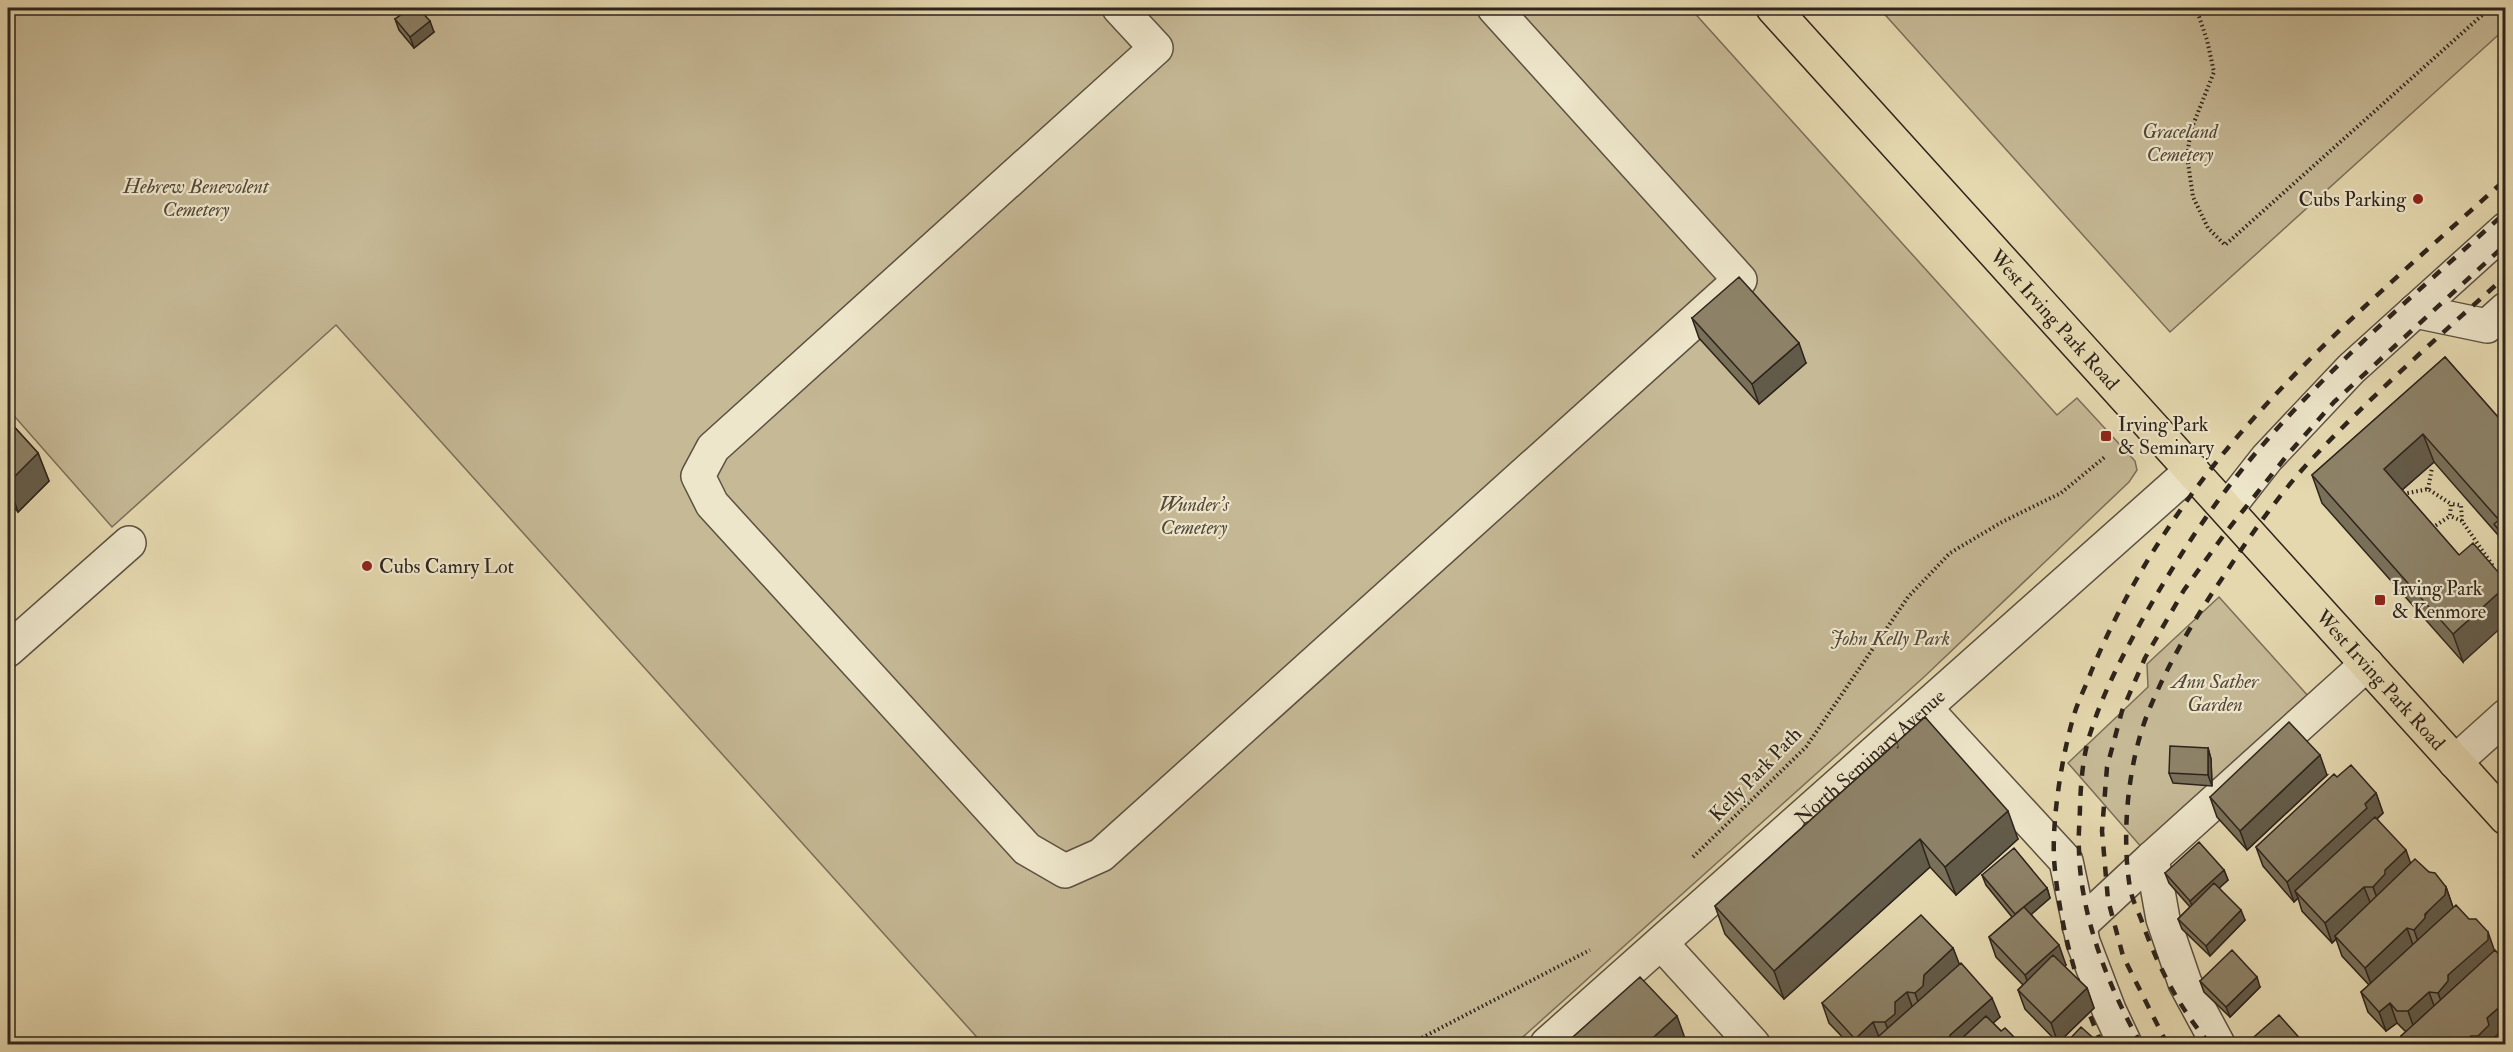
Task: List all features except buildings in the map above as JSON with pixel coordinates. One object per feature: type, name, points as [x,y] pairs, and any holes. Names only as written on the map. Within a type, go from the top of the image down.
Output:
[{"type":"main road","name":"West Irving Park Road","points":[[1773,8],[2505,818]]},
{"type":"street","points":[[1119,8],[1156,48],[713,448],[698,476],[712,504],[1027,849],[1065,871],[1101,855],[1740,280],[1494,8]]},
{"type":"street","points":[[2227,509],[2267,458],[2350,369],[2505,229]]},
{"type":"street","points":[[2415,311],[2487,326],[2505,309]]},
{"type":"street","name":"North Seminary Avenue","points":[[1548,1044],[2192,470]]},
{"type":"street","points":[[8,650],[129,543]]},
{"type":"street","points":[[2079,926],[2367,664]]},
{"type":"street","points":[[1925,708],[2066,861],[2083,942],[2109,1010],[2126,1044]]},
{"type":"street","points":[[2455,762],[2505,716]]},
{"type":"street","points":[[2152,858],[2163,919],[2185,983],[2218,1044]]},
{"type":"street","points":[[1661,944],[1753,1044]]},
{"type":"path","points":[[2196,8],[2207,40],[2214,72],[2191,130],[2187,156],[2193,197],[2208,228],[2225,245],[2490,8]]},
{"type":"path","name":"Kelly Park Path","points":[[1687,863],[1806,747],[1908,597],[1950,553],[2002,522],[2061,493],[2106,456]]},
{"type":"path","points":[[2428,489],[2432,468]]},
{"type":"path","points":[[2402,495],[2428,489],[2451,504],[2461,505],[2462,521],[2494,567]]},
{"type":"path","points":[[2450,516],[2451,504]]},
{"type":"path","points":[[2450,516],[2462,521]]},
{"type":"path","points":[[2432,528],[2450,516]]},
{"type":"path","points":[[1410,1044],[1598,946]]},
{"type":"green space","name":"Wunder's Cemetery","points":[[8,8],[1690,8],[2057,415],[2077,398],[2135,461],[2137,470],[2129,482],[1924,677],[1515,1044],[983,1044],[336,325],[112,527],[8,409]]},
{"type":"green space","name":"Graceland Cemetery","points":[[1879,8],[2505,8],[2506,28],[2170,332]]},
{"type":"green space","name":"Ann Sather Garden","points":[[2219,597],[2309,697],[2143,849],[2068,763],[2148,687],[2147,664]]},
{"type":"railway","points":[[2102,1044],[2084,1000],[2070,954],[2056,883],[2054,843],[2059,787],[2070,731],[2078,704],[2106,638],[2141,571],[2161,539],[2182,507],[2228,447],[2282,387],[2344,326],[2506,179]]},
{"type":"railway","points":[[2141,1044],[2118,1000],[2098,951],[2081,875],[2079,839],[2083,768],[2088,740],[2107,689],[2167,577],[2211,510],[2243,468],[2288,416],[2348,356],[2506,212]]},
{"type":"railway","points":[[2167,1044],[2123,956],[2108,900],[2102,831],[2107,767],[2122,711],[2145,658],[2184,590],[2226,532],[2289,453],[2334,402],[2506,244]]},
{"type":"railway","points":[[2210,1044],[2188,1016],[2170,985],[2147,936],[2130,888],[2126,845],[2128,798],[2136,752],[2149,710],[2173,659],[2201,611],[2252,534],[2286,489],[2357,413],[2506,276]]},
{"type":"place","name":"Cubs Parking","points":[[2418,199]]},
{"type":"place","name":"Irving Park & Seminary","points":[[2106,436]]},
{"type":"place","name":"Cubs Camry Lot","points":[[367,566]]},
{"type":"place","name":"Irving Park & Kenmore","points":[[2380,600]]},
{"type":"park label","name":"Hebrew Benevolent Cemetery","points":[[196,198]]},
{"type":"park label","name":"John Kelly Park","points":[[1890,638]]}]
